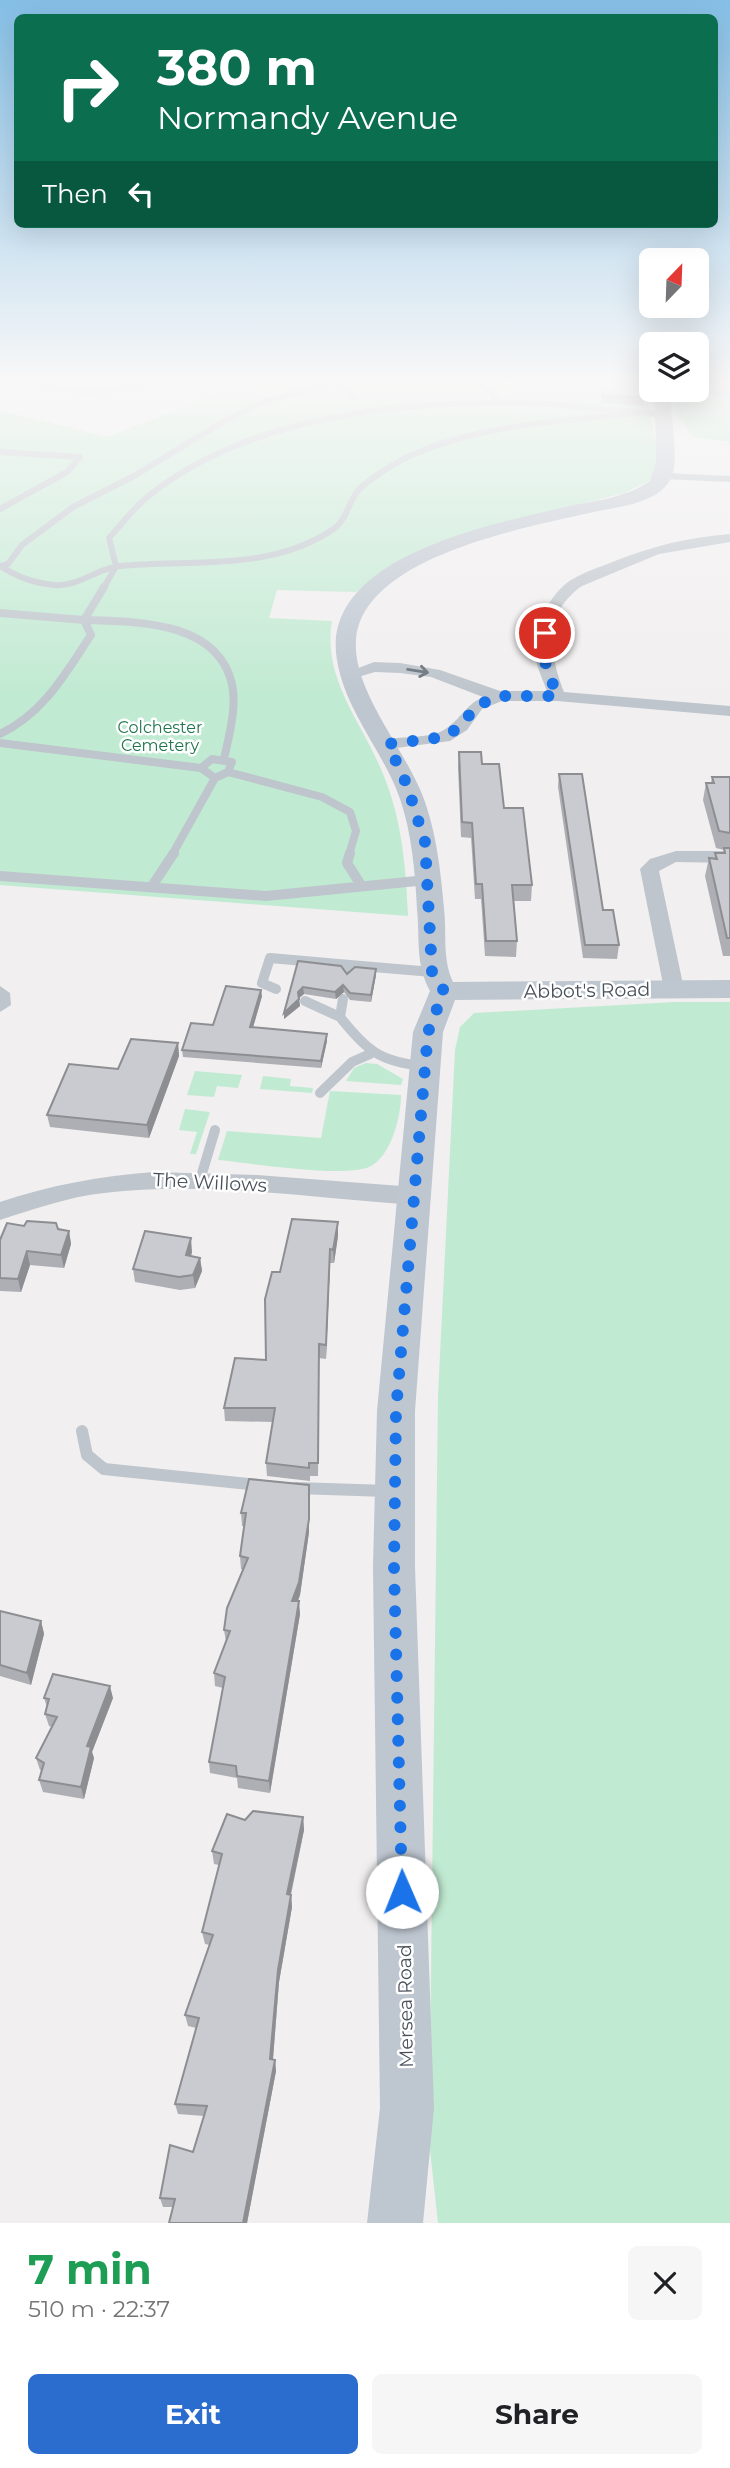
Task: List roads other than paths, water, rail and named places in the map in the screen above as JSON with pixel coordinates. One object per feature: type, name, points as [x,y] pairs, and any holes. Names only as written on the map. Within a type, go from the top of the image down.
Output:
[{"type":"main road","name":"Mersea Road","points":[[395,2223],[407,2108],[395,1492],[396,1411],[428,1032],[438,982],[425,842],[416,811],[388,744],[351,674],[345,642],[352,607],[393,574],[421,558],[480,535],[638,493],[653,486]]},
{"type":"main road","name":"Abbot's Road","points":[[438,982],[730,989]]},
{"type":"street","points":[[557,696],[542,653],[545,633],[561,597],[568,589],[583,579],[650,551],[702,539],[730,538]]},
{"type":"street","points":[[351,674],[373,667],[400,668],[434,673],[478,691],[500,696],[557,696],[730,711]]},
{"type":"street","points":[[388,744],[444,737],[461,726],[476,706],[500,696]]},
{"type":"street","points":[[674,989],[649,869],[661,861],[676,857],[730,857]]},
{"type":"street","points":[[0,992],[0,1005]]},
{"type":"street","name":"The Willows","points":[[3,1206],[67,1189],[132,1179],[200,1180],[414,1196]]},
{"type":"lane","points":[[0,509],[42,486]]},
{"type":"lane","points":[[115,486],[73,507],[22,545],[8,564],[0,566],[6,575],[57,585],[78,582],[117,566],[239,561],[295,550],[338,526],[359,490],[365,486]]},
{"type":"lane","points":[[84,620],[117,566],[109,538],[118,525],[165,486]]},
{"type":"lane","points":[[0,613],[162,624],[212,647],[225,660],[231,692],[232,733],[224,759]]},
{"type":"lane","points":[[0,734],[31,714],[54,692],[91,635],[84,620]]},
{"type":"lane","points":[[0,743],[201,768],[215,778]]},
{"type":"lane","points":[[201,768],[212,759],[224,759],[232,762],[228,772]]},
{"type":"lane","points":[[152,886],[190,828],[215,778],[228,772],[322,797],[350,812],[356,831],[347,863],[361,885]]},
{"type":"lane","points":[[0,876],[266,896],[427,880]]},
{"type":"lane","points":[[276,989],[262,983],[270,958],[438,982]]},
{"type":"lane","points":[[340,1017],[343,999]]},
{"type":"lane","points":[[305,1001],[340,1017],[370,1054]]},
{"type":"lane","points":[[320,1093],[331,1087],[341,1069],[354,1058],[370,1054],[400,1064],[425,1066]]},
{"type":"lane","points":[[200,1180],[215,1130]]},
{"type":"lane","points":[[82,1432],[85,1456],[104,1469],[280,1487],[395,1492]]},
{"type":"park label","name":"Colchester Cemetery","points":[[160,736]]}]
